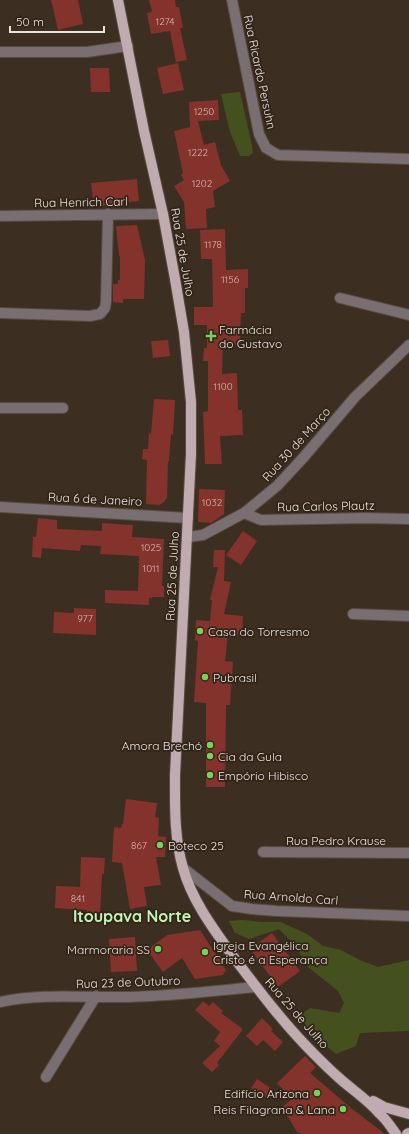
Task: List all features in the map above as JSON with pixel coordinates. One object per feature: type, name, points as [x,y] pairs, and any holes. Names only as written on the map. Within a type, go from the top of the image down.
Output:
[{"type":"main road","name":"Rua 25 de Julho","points":[[118,0],[175,278],[184,332],[191,402],[188,537],[185,564],[175,774],[176,825],[178,846],[183,868],[198,903],[209,922],[256,987],[292,1030],[338,1077],[379,1112],[396,1134]]},
{"type":"main road","name":"Rua 25 de Julho","points":[[360,1095],[384,1107],[409,1114]]},
{"type":"street","name":"Rua Ricardo Persuhn","points":[[232,0],[259,134],[266,148],[278,155],[409,159]]},
{"type":"street","points":[[0,52],[87,52],[128,46]]},
{"type":"street","points":[[0,313],[90,316],[100,314],[105,308],[106,300],[108,214]]},
{"type":"street","name":"Rua Henrich Carl","points":[[0,216],[163,214]]},
{"type":"street","points":[[340,298],[409,315]]},
{"type":"street","name":"Rua 30 de Março","points":[[188,537],[203,535],[244,513],[277,486],[355,397],[409,345]]},
{"type":"street","points":[[0,408],[63,408]]},
{"type":"street","name":"Rua 6 de Janeiro","points":[[0,507],[188,518]]},
{"type":"street","name":"Rua Carlos Plautz","points":[[244,513],[261,520],[365,518],[409,519]]},
{"type":"street","points":[[353,614],[409,616]]},
{"type":"street","name":"Rua Pedro Krause","points":[[263,852],[409,853]]},
{"type":"street","name":"Rua Arnoldo Carl","points":[[183,868],[232,906],[277,911],[409,916]]},
{"type":"street","name":"Rua 23 de Outubro","points":[[0,1002],[50,997],[128,997],[183,994],[256,987]]},
{"type":"street","points":[[46,1077],[96,996]]},
{"type":"green space","points":[[240,92],[252,145],[253,153],[249,156],[240,156],[230,132],[221,94]]},
{"type":"green space","points":[[243,920],[281,922],[307,934],[323,946],[341,950],[378,967],[409,960],[409,1031],[360,1033],[356,1046],[336,1054],[308,1031],[301,1014],[310,1008],[339,1013],[344,1003],[338,991],[308,967],[294,944],[279,929],[249,939],[235,933],[229,921]]},
{"type":"building","points":[[51,0],[78,0],[83,24],[58,30]]},
{"type":"building","points":[[149,0],[175,0],[176,7],[179,7],[183,28],[180,28],[187,60],[176,62],[170,31],[151,34],[147,13],[152,12]]},
{"type":"building","points":[[178,63],[184,90],[163,94],[157,68]]},
{"type":"building","points":[[90,68],[109,68],[110,92],[91,92]]},
{"type":"building","points":[[218,100],[219,120],[198,121],[204,145],[215,142],[221,165],[230,181],[213,191],[215,207],[206,209],[207,228],[186,229],[184,202],[174,186],[184,180],[181,175],[183,173],[174,131],[190,127],[189,102]]},
{"type":"building","points":[[137,179],[139,201],[94,207],[91,183]]},
{"type":"building","points":[[137,225],[145,260],[144,299],[123,299],[123,303],[113,302],[113,284],[118,284],[118,280],[120,280],[120,256],[116,226]]},
{"type":"building","points":[[225,229],[226,270],[248,269],[248,288],[245,288],[245,313],[241,313],[240,345],[223,345],[222,374],[237,373],[238,410],[242,410],[243,435],[220,436],[222,464],[205,464],[203,412],[208,411],[208,361],[203,361],[204,348],[207,348],[207,325],[194,325],[194,307],[213,307],[212,259],[201,259],[200,230]]},
{"type":"building","points":[[168,340],[170,356],[153,358],[151,341]]},
{"type":"building","points":[[154,399],[175,400],[173,435],[171,434],[168,461],[167,498],[159,505],[146,504],[147,460],[142,459],[143,449],[148,449],[149,433],[151,434]]},
{"type":"building","points":[[199,489],[225,490],[224,514],[211,523],[198,522]]},
{"type":"building","points":[[38,518],[57,520],[57,529],[102,531],[102,523],[133,525],[132,537],[164,539],[162,586],[164,586],[164,597],[149,598],[149,605],[105,603],[105,590],[138,591],[139,556],[100,554],[101,546],[81,545],[80,551],[42,548],[41,558],[32,557],[33,537],[36,537]]},
{"type":"building","points":[[243,531],[257,541],[241,565],[226,555]]},
{"type":"building","points":[[214,550],[225,550],[224,581],[231,582],[224,614],[243,616],[242,635],[228,634],[225,661],[233,662],[230,705],[226,705],[225,787],[206,787],[206,703],[194,702],[198,641],[195,640],[196,620],[210,621],[212,600],[210,600],[218,567],[213,567]]},
{"type":"building","points":[[74,608],[96,609],[96,635],[53,633],[54,612],[74,613]]},
{"type":"building","points":[[126,799],[157,803],[155,817],[159,818],[158,836],[166,837],[165,857],[156,857],[161,885],[144,887],[147,906],[130,909],[122,863],[112,862],[114,827],[121,828],[123,824]]},
{"type":"building","points":[[81,857],[105,858],[104,874],[102,874],[100,915],[86,914],[87,910],[55,908],[56,886],[80,887]]},
{"type":"building","points":[[200,930],[226,970],[223,975],[195,979],[182,958],[163,972],[147,950],[167,935]]},
{"type":"building","points":[[272,933],[300,971],[278,987],[250,949]]},
{"type":"building","points":[[135,937],[137,971],[111,972],[109,939]]},
{"type":"building","points":[[203,1001],[209,1006],[213,1002],[223,1011],[221,1013],[243,1029],[217,1063],[219,1065],[212,1072],[202,1063],[220,1046],[214,1041],[220,1032],[195,1010]]},
{"type":"building","points":[[262,1018],[273,1029],[271,1031],[283,1042],[275,1051],[263,1040],[257,1046],[246,1036]]},
{"type":"building","name":"Edifício Arizona","points":[[305,1056],[316,1067],[310,1073],[351,1108],[385,1134],[302,1134],[297,1132],[282,1107],[292,1099],[277,1083]]},
{"type":"building","points":[[257,1079],[272,1089],[267,1098],[251,1088]]},
{"type":"place","name":"Farmácia do Gustavo","points":[[211,336]]},
{"type":"place","name":"Casa do Torresmo","points":[[200,631]]},
{"type":"place","name":"Pubrasil","points":[[205,677]]},
{"type":"place","name":"Amora Brechó","points":[[210,745]]},
{"type":"place","name":"Cia da Gula","points":[[210,756]]},
{"type":"place","name":"Empório Hibisco","points":[[210,775]]},
{"type":"place","name":"Boteco 25","points":[[160,845]]},
{"type":"place","name":"Marmoraria SS","points":[[158,949]]},
{"type":"place","name":"Igreja Evangélica Cristo é a Esperança","points":[[205,952]]},
{"type":"place","name":"Edifício Arizona","points":[[317,1093]]},
{"type":"place","name":"Reis Filagrana & Lana","points":[[343,1109]]},
{"type":"district","name":"Itoupava Norte","points":[[132,916]]}]
